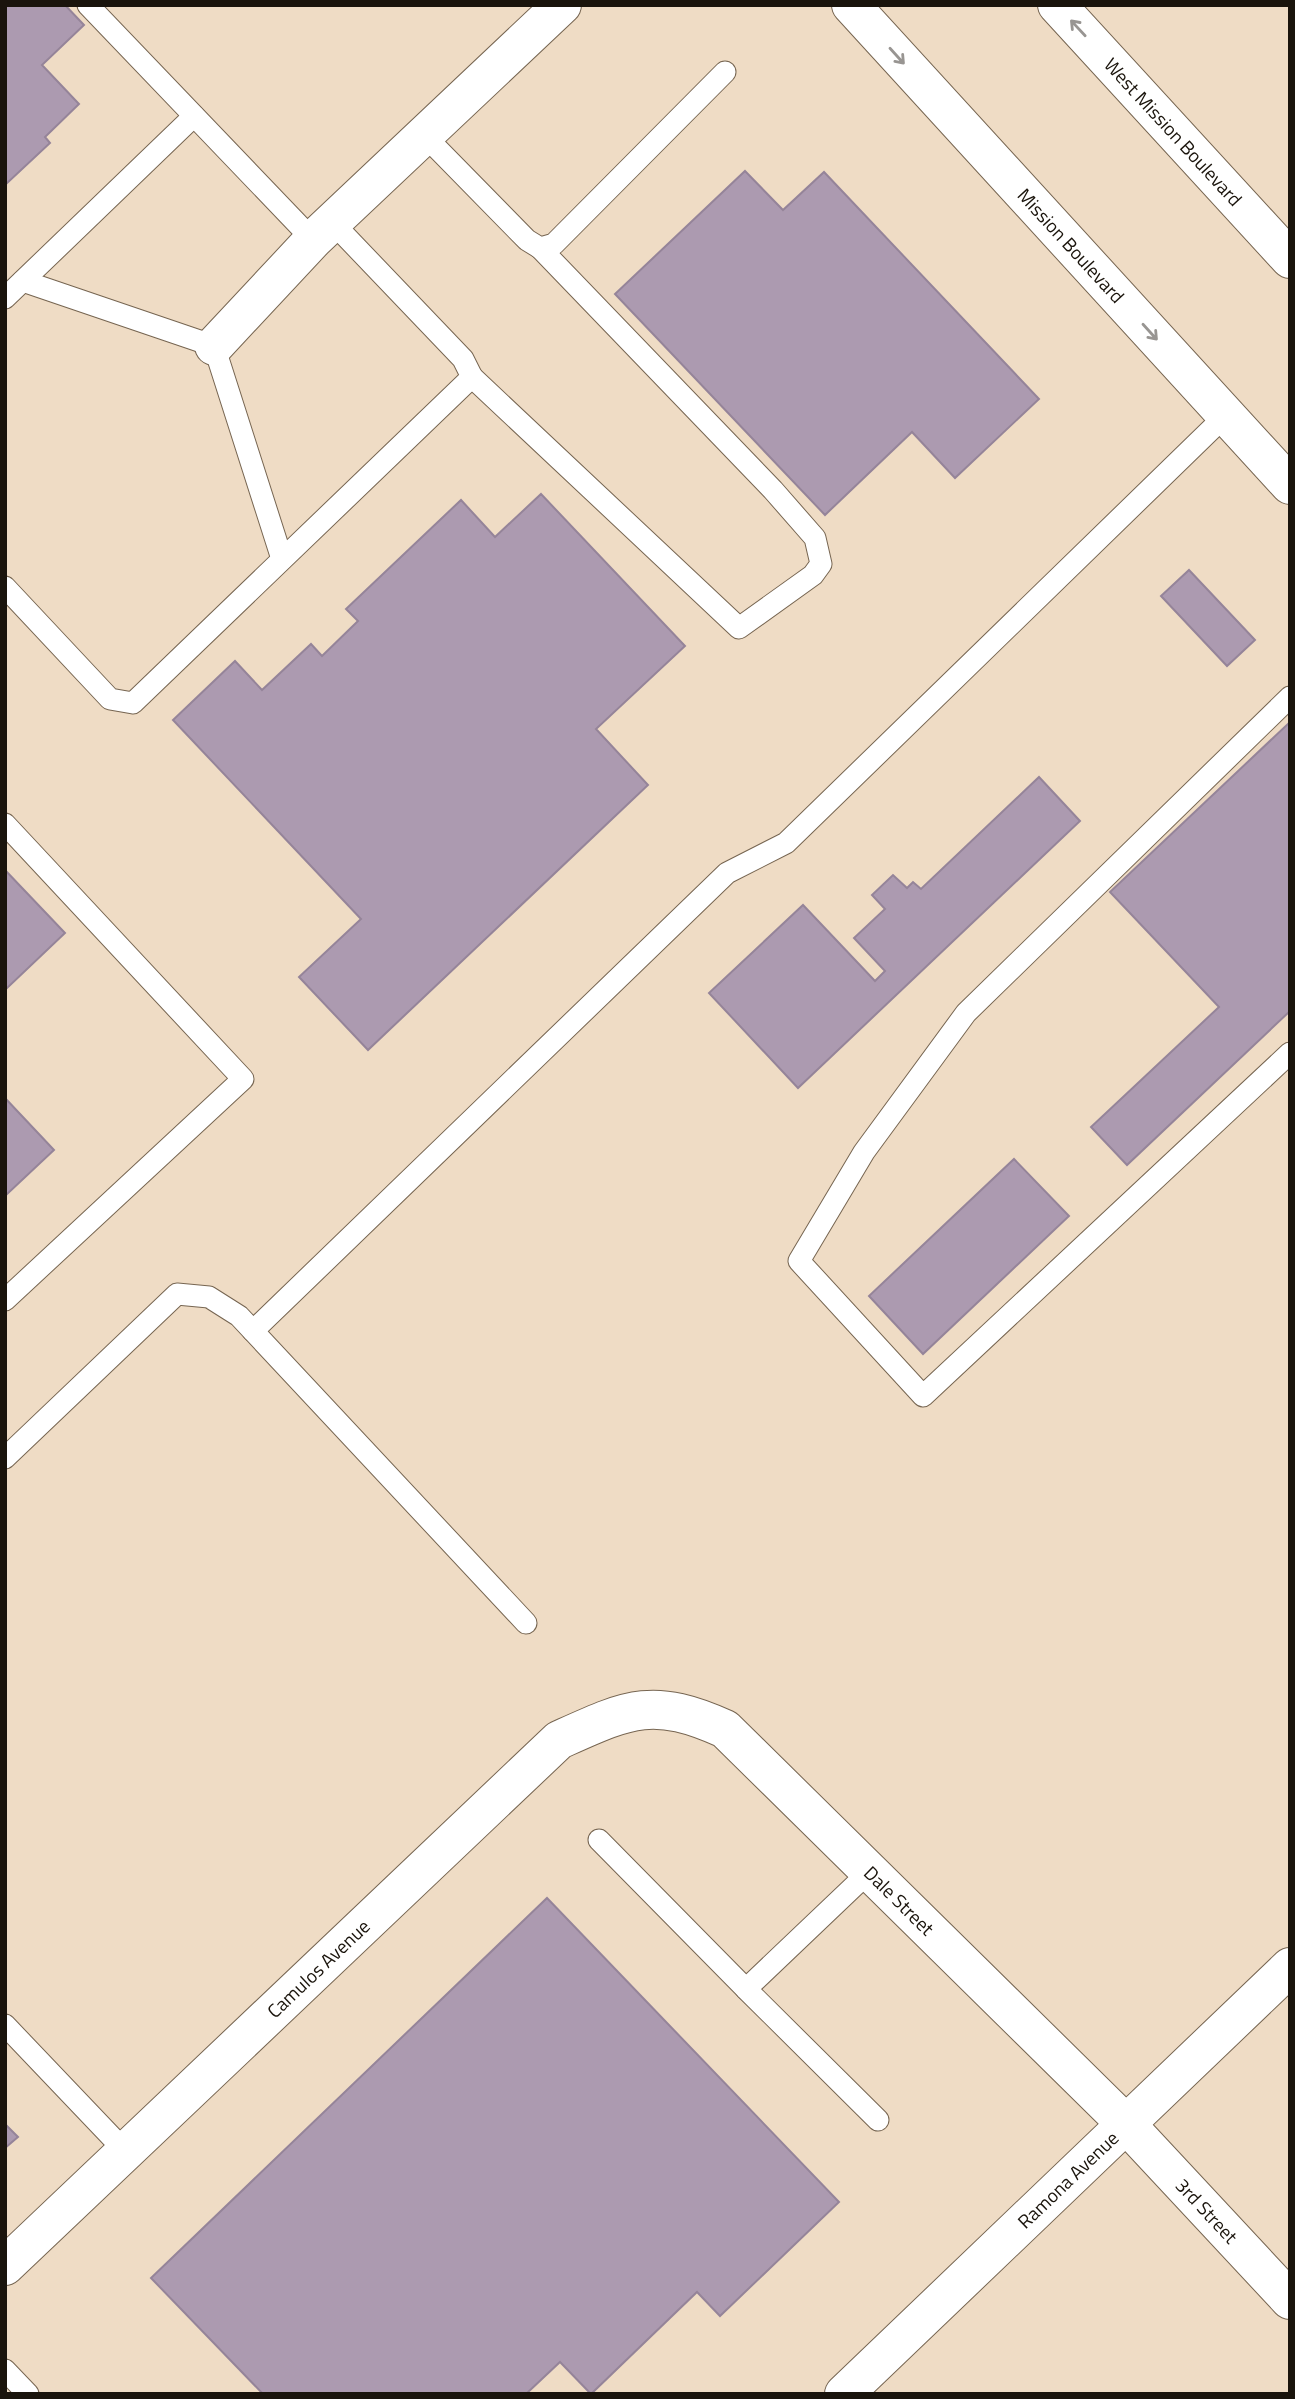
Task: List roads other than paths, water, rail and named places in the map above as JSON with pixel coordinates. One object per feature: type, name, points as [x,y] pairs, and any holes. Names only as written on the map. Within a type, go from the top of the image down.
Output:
[{"type":"street","points":[[214,346],[322,231],[562,5]]},
{"type":"street","name":"Mission Boulevard","points":[[851,5],[1290,485]]},
{"type":"street","name":"West Mission Boulevard","points":[[1058,5],[1290,258]]},
{"type":"street","name":"Dale Street","points":[[654,1707],[692,1714],[725,1729],[1126,2124]]},
{"type":"street","name":"Camulos Avenue","points":[[5,2266],[559,1740],[609,1717],[654,1707]]},
{"type":"street","name":"Ramona Avenue","points":[[844,2394],[1290,1967]]},
{"type":"street","name":"3rd Street","points":[[1126,2124],[1290,2300]]},
{"type":"lane","points":[[88,5],[194,116],[463,359],[472,377],[738,628],[813,575],[821,564],[815,538],[773,490],[540,248],[527,240],[424,135]]},
{"type":"lane","points":[[540,248],[554,244],[725,72]]},
{"type":"lane","points":[[5,298],[194,116]]},
{"type":"lane","points":[[23,281],[214,346],[282,559]]},
{"type":"lane","points":[[5,587],[110,699],[133,703],[472,377]]},
{"type":"lane","points":[[253,1331],[727,873],[786,843],[1226,415]]},
{"type":"lane","points":[[1290,697],[966,1013],[864,1152],[799,1261],[923,1396],[1290,1053]]},
{"type":"lane","points":[[5,824],[243,1079],[5,1300]]},
{"type":"lane","points":[[5,1458],[177,1294],[209,1297],[239,1316],[526,1623]]},
{"type":"lane","points":[[599,1840],[878,2120]]},
{"type":"lane","points":[[746,1989],[870,1871]]},
{"type":"lane","points":[[5,2025],[126,2151]]},
{"type":"lane","points":[[5,2370],[28,2394]]}]
